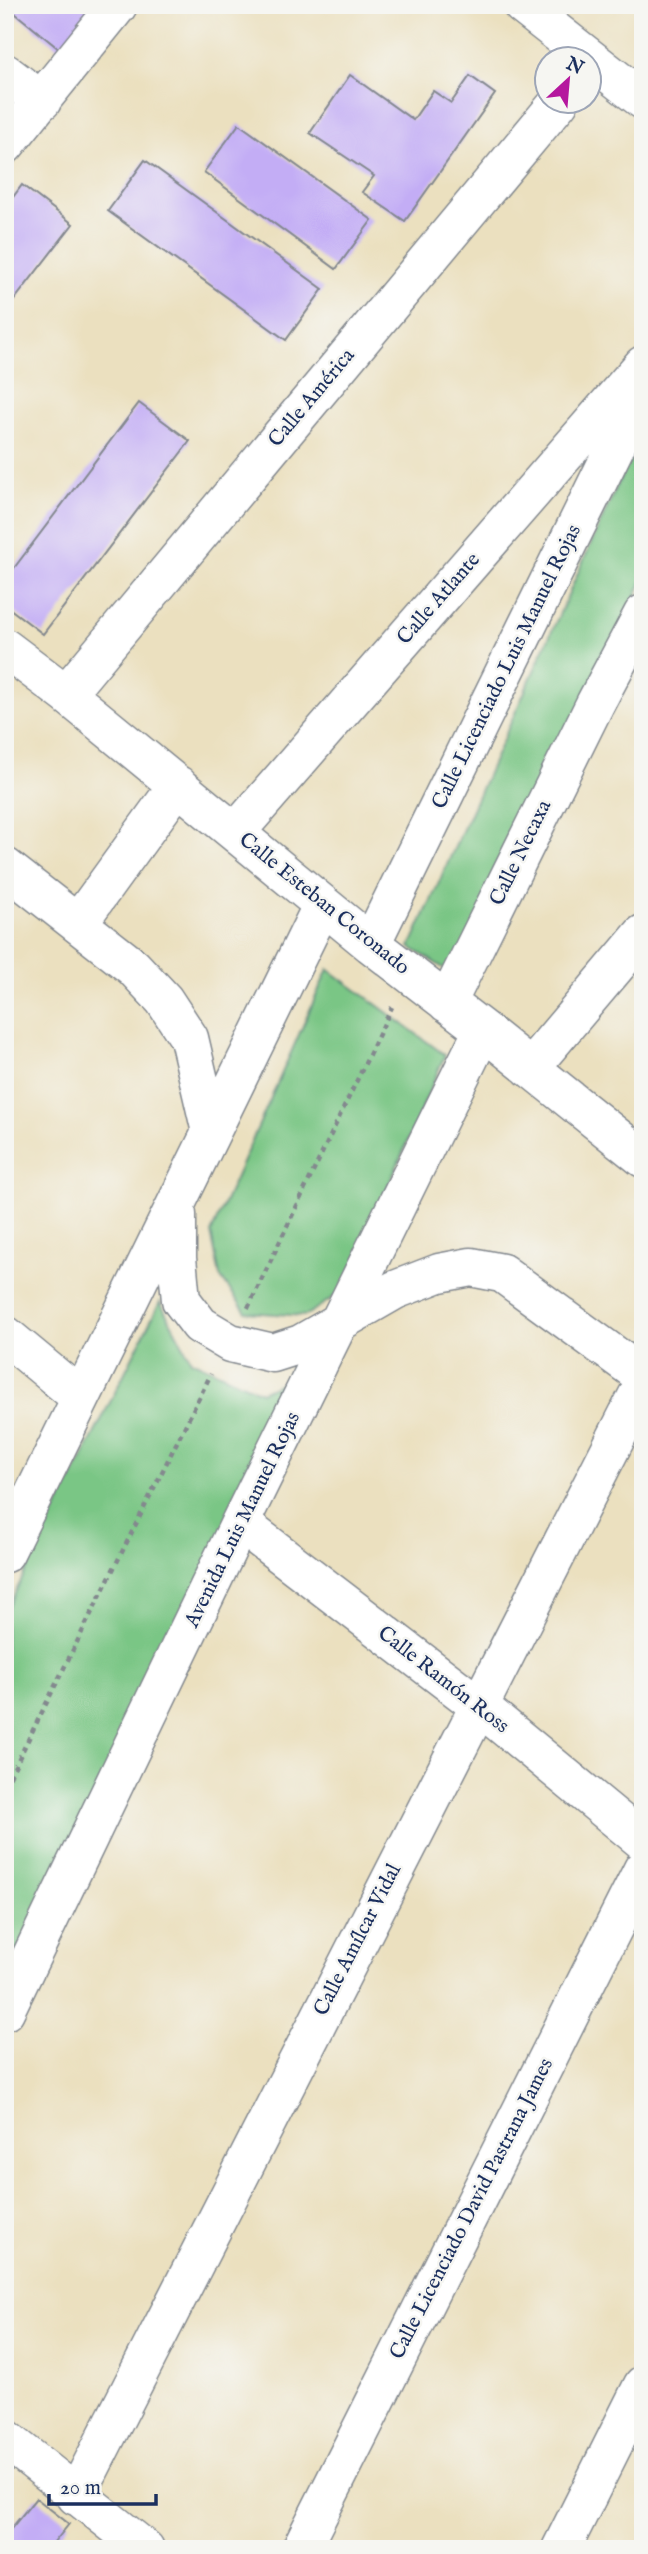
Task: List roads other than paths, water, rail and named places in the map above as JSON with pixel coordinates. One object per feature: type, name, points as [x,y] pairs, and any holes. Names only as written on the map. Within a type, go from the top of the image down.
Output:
[{"type":"street","points":[[5,145],[118,5]]},
{"type":"street","points":[[522,5],[569,46]]},
{"type":"street","points":[[602,72],[643,100]]},
{"type":"street","points":[[5,73],[42,101]]},
{"type":"street","name":"Calle América","points":[[66,694],[547,116]]},
{"type":"street","name":"Calle Atlante","points":[[236,832],[643,365]]},
{"type":"street","name":"Calle Licenciado Luis Manuel Rojas","points":[[371,944],[643,390]]},
{"type":"street","name":"Calle Necaxa","points":[[447,1003],[595,704],[643,614]]},
{"type":"street","name":"Calle Esteban Coronado","points":[[5,648],[236,832],[322,906],[643,1158]]},
{"type":"street","name":"Calle Necaxa","points":[[595,704],[643,652]]},
{"type":"street","points":[[78,923],[178,785]]},
{"type":"street","points":[[8,876],[78,923],[133,967],[164,1000],[189,1038],[211,1132]]},
{"type":"street","points":[[5,1552],[322,906]]},
{"type":"street","points":[[530,1068],[643,934]]},
{"type":"street","name":"Avenida Luis Manuel Rojas","points":[[5,2011],[240,1523],[483,1030]]},
{"type":"street","points":[[177,1205],[177,1258],[181,1300],[200,1325],[230,1343],[272,1353],[301,1344],[395,1290],[439,1273],[471,1267],[502,1273],[643,1376]]},
{"type":"street","points":[[5,1335],[81,1398]]},
{"type":"street","name":"Calle Amílcar Vidal","points":[[76,2496],[643,1385]]},
{"type":"street","name":"Calle Ramón Ross","points":[[240,1523],[478,1705],[643,1841]]},
{"type":"street","name":"Calle Licenciado David Pastrana James","points":[[301,2549],[643,1869]]},
{"type":"street","points":[[561,2549],[643,2385]]},
{"type":"street","points":[[5,2438],[145,2549]]}]
